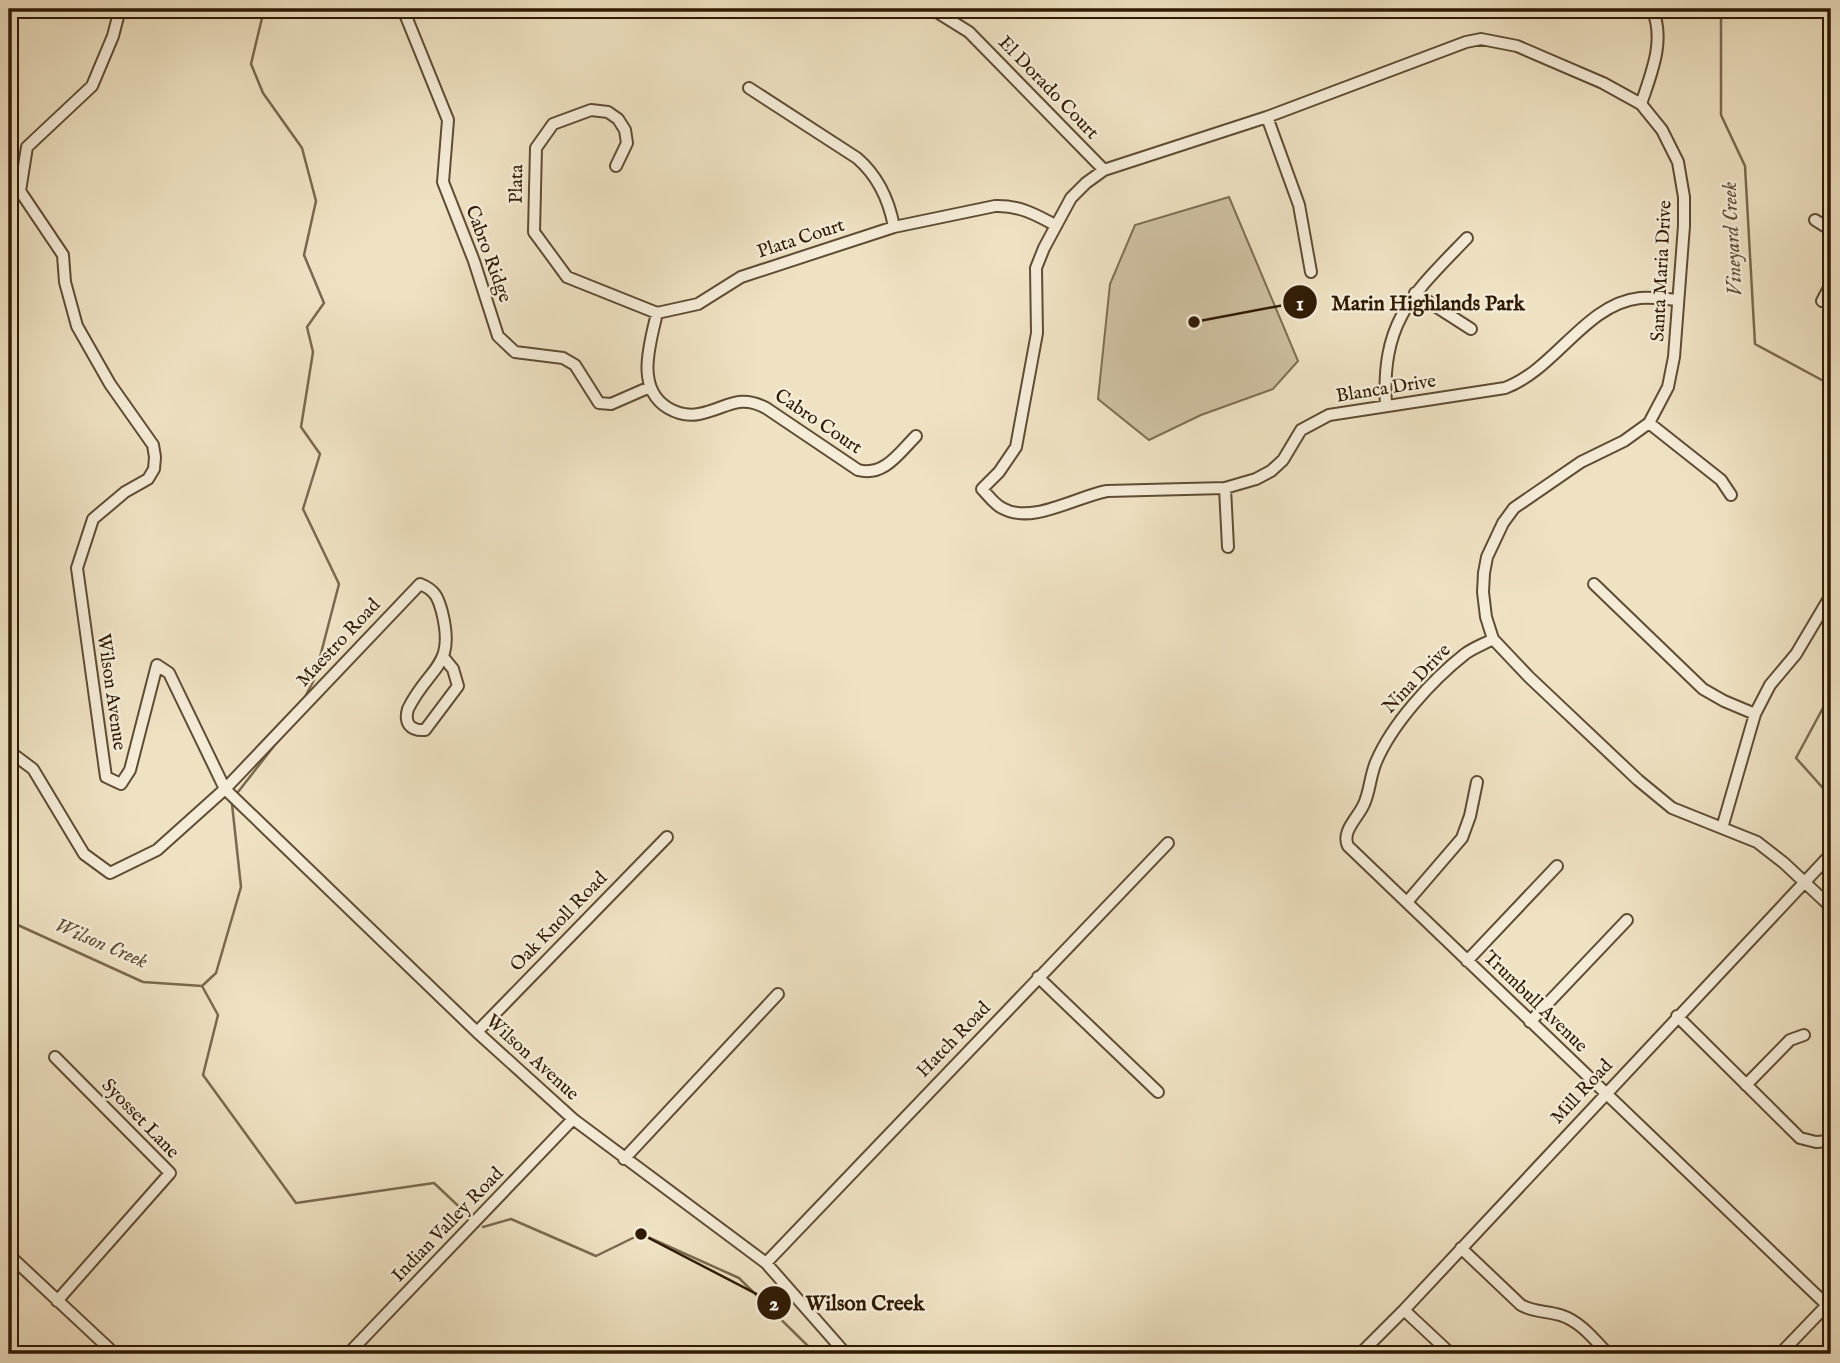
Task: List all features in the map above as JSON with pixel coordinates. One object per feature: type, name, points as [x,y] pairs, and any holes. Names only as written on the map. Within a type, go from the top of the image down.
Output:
[{"type":"street","name":"Wilson Avenue","points":[[120,9],[113,36],[92,86],[27,147],[20,191],[63,255],[65,282],[77,326],[113,388],[153,445],[155,457],[154,469],[148,479],[125,492],[93,519],[77,568],[106,777],[121,784],[130,770],[157,665],[169,673],[225,789],[477,1032],[573,1119],[766,1263],[846,1354]]},
{"type":"street","name":"Cabro Ridge","points":[[403,9],[448,120],[443,182],[474,261],[498,337],[515,352],[563,358],[575,365],[599,403],[611,404],[650,387]]},
{"type":"street","name":"El Dorado Court","points":[[932,9],[969,32],[1104,170]]},
{"type":"street","points":[[1640,104],[1652,71],[1657,43],[1652,9]]},
{"type":"street","name":"Santa Maria Drive","points":[[982,489],[999,472],[1016,447],[1037,333],[1036,268],[1055,225],[1071,198],[1104,170],[1267,117],[1466,42],[1481,39],[1517,46],[1603,83],[1640,104],[1666,138],[1678,162],[1682,179],[1685,209],[1674,357],[1668,387],[1649,423],[1623,441],[1581,462],[1514,508],[1494,540],[1484,573],[1486,617],[1493,639],[1529,677],[1638,780],[1672,808],[1757,842],[1831,907]]},
{"type":"street","points":[[749,88],[867,167],[891,210],[894,227]]},
{"type":"street","name":"Plata","points":[[616,166],[627,143],[625,130],[618,119],[608,112],[591,110],[553,124],[536,148],[534,232],[567,277],[656,313]]},
{"type":"street","points":[[1267,117],[1298,205],[1311,272]]},
{"type":"street","name":"Plata Court","points":[[656,313],[698,304],[741,277],[894,227],[1010,205],[1055,225]]},
{"type":"street","points":[[1815,220],[1831,230]]},
{"type":"street","points":[[1386,406],[1387,352],[1396,326],[1415,293],[1466,237]]},
{"type":"street","points":[[1822,302],[1831,284]]},
{"type":"street","points":[[1415,293],[1471,329]]},
{"type":"street","name":"Blanca Drive","points":[[982,489],[999,507],[1013,513],[1031,514],[1107,491],[1225,488],[1256,479],[1271,471],[1283,460],[1301,430],[1329,415],[1505,388],[1541,369],[1608,309],[1638,298],[1678,300]]},
{"type":"street","points":[[650,387],[647,369],[656,313]]},
{"type":"street","name":"Cabro Court","points":[[650,387],[659,402],[686,415],[701,414],[742,401],[757,403],[864,472],[880,470],[916,436]]},
{"type":"street","points":[[1649,423],[1721,480],[1731,495]]},
{"type":"street","points":[[1225,488],[1228,547]]},
{"type":"street","name":"Maestro Road","points":[[225,789],[420,584],[434,592],[439,601],[447,640],[444,658],[408,709],[406,719],[409,726],[417,730],[425,730],[458,686],[453,669],[444,658]]},
{"type":"street","points":[[1594,584],[1703,689],[1755,714]]},
{"type":"street","points":[[1723,828],[1755,714],[1770,685],[1796,654],[1831,595]]},
{"type":"street","name":"Nina Drive","points":[[1346,832],[1359,817],[1369,794],[1374,765],[1390,732],[1466,653],[1493,639]]},
{"type":"street","points":[[9,751],[33,769],[84,854],[110,873],[157,849],[225,789]]},
{"type":"street","points":[[1407,902],[1462,838],[1477,782]]},
{"type":"street","name":"Trumbull Avenue","points":[[1346,832],[1348,846],[1829,1307]]},
{"type":"street","name":"Oak Knoll Road","points":[[477,1032],[667,836]]},
{"type":"street","name":"Hatch Road","points":[[766,1263],[1168,843]]},
{"type":"street","name":"Mill Road","points":[[1360,1354],[1831,854]]},
{"type":"street","points":[[1468,961],[1557,866]]},
{"type":"street","points":[[1530,1022],[1627,920]]},
{"type":"street","points":[[1038,977],[1158,1092]]},
{"type":"street","points":[[624,1159],[778,993]]},
{"type":"street","points":[[1677,1016],[1800,1138],[1816,1142],[1831,1141]]},
{"type":"street","points":[[1746,1085],[1790,1040],[1804,1035]]},
{"type":"street","name":"Syosset Lane","points":[[55,1057],[170,1173],[57,1301]]},
{"type":"street","name":"Indian Valley Road","points":[[348,1354],[573,1119]]},
{"type":"street","points":[[1461,1248],[1521,1305],[1530,1310],[1557,1314],[1579,1324],[1608,1354]]},
{"type":"street","points":[[9,1255],[115,1354]]},
{"type":"street","points":[[1780,1354],[1829,1307]]},
{"type":"street","points":[[1404,1310],[1451,1354]]},
{"type":"shaded area","points":[[1229,197],[1298,361],[1273,389],[1201,415],[1149,440],[1098,399],[1110,284],[1135,225]]},
{"type":"waterway","points":[[9,17],[20,9]]},
{"type":"waterway","points":[[258,9],[262,18],[251,64],[263,93],[302,148],[316,201],[304,255],[324,303],[307,327],[313,352],[301,427],[320,454],[303,509],[339,584],[314,680],[305,697]]},
{"type":"waterway","name":"Vineyard Creek","points":[[1721,9],[1721,115],[1745,166],[1755,344],[1831,385]]},
{"type":"waterway","name":"Vineyard Creek","points":[[1831,693],[1796,758],[1831,797]]},
{"type":"waterway","points":[[238,792],[281,737]]},
{"type":"waterway","points":[[202,986],[216,973],[241,887],[232,804]]},
{"type":"waterway","name":"Wilson Creek","points":[[9,921],[143,982],[202,986],[218,1015],[203,1075],[296,1203],[434,1183],[470,1217]]},
{"type":"waterway","name":"Wilson Creek","points":[[483,1227],[511,1219],[596,1256],[641,1234],[739,1278],[809,1347],[812,1354]]},
{"type":"place","name":"Marin Highlands Park","points":[[1194,322]]},
{"type":"place","name":"Wilson Creek","points":[[641,1234]]}]
